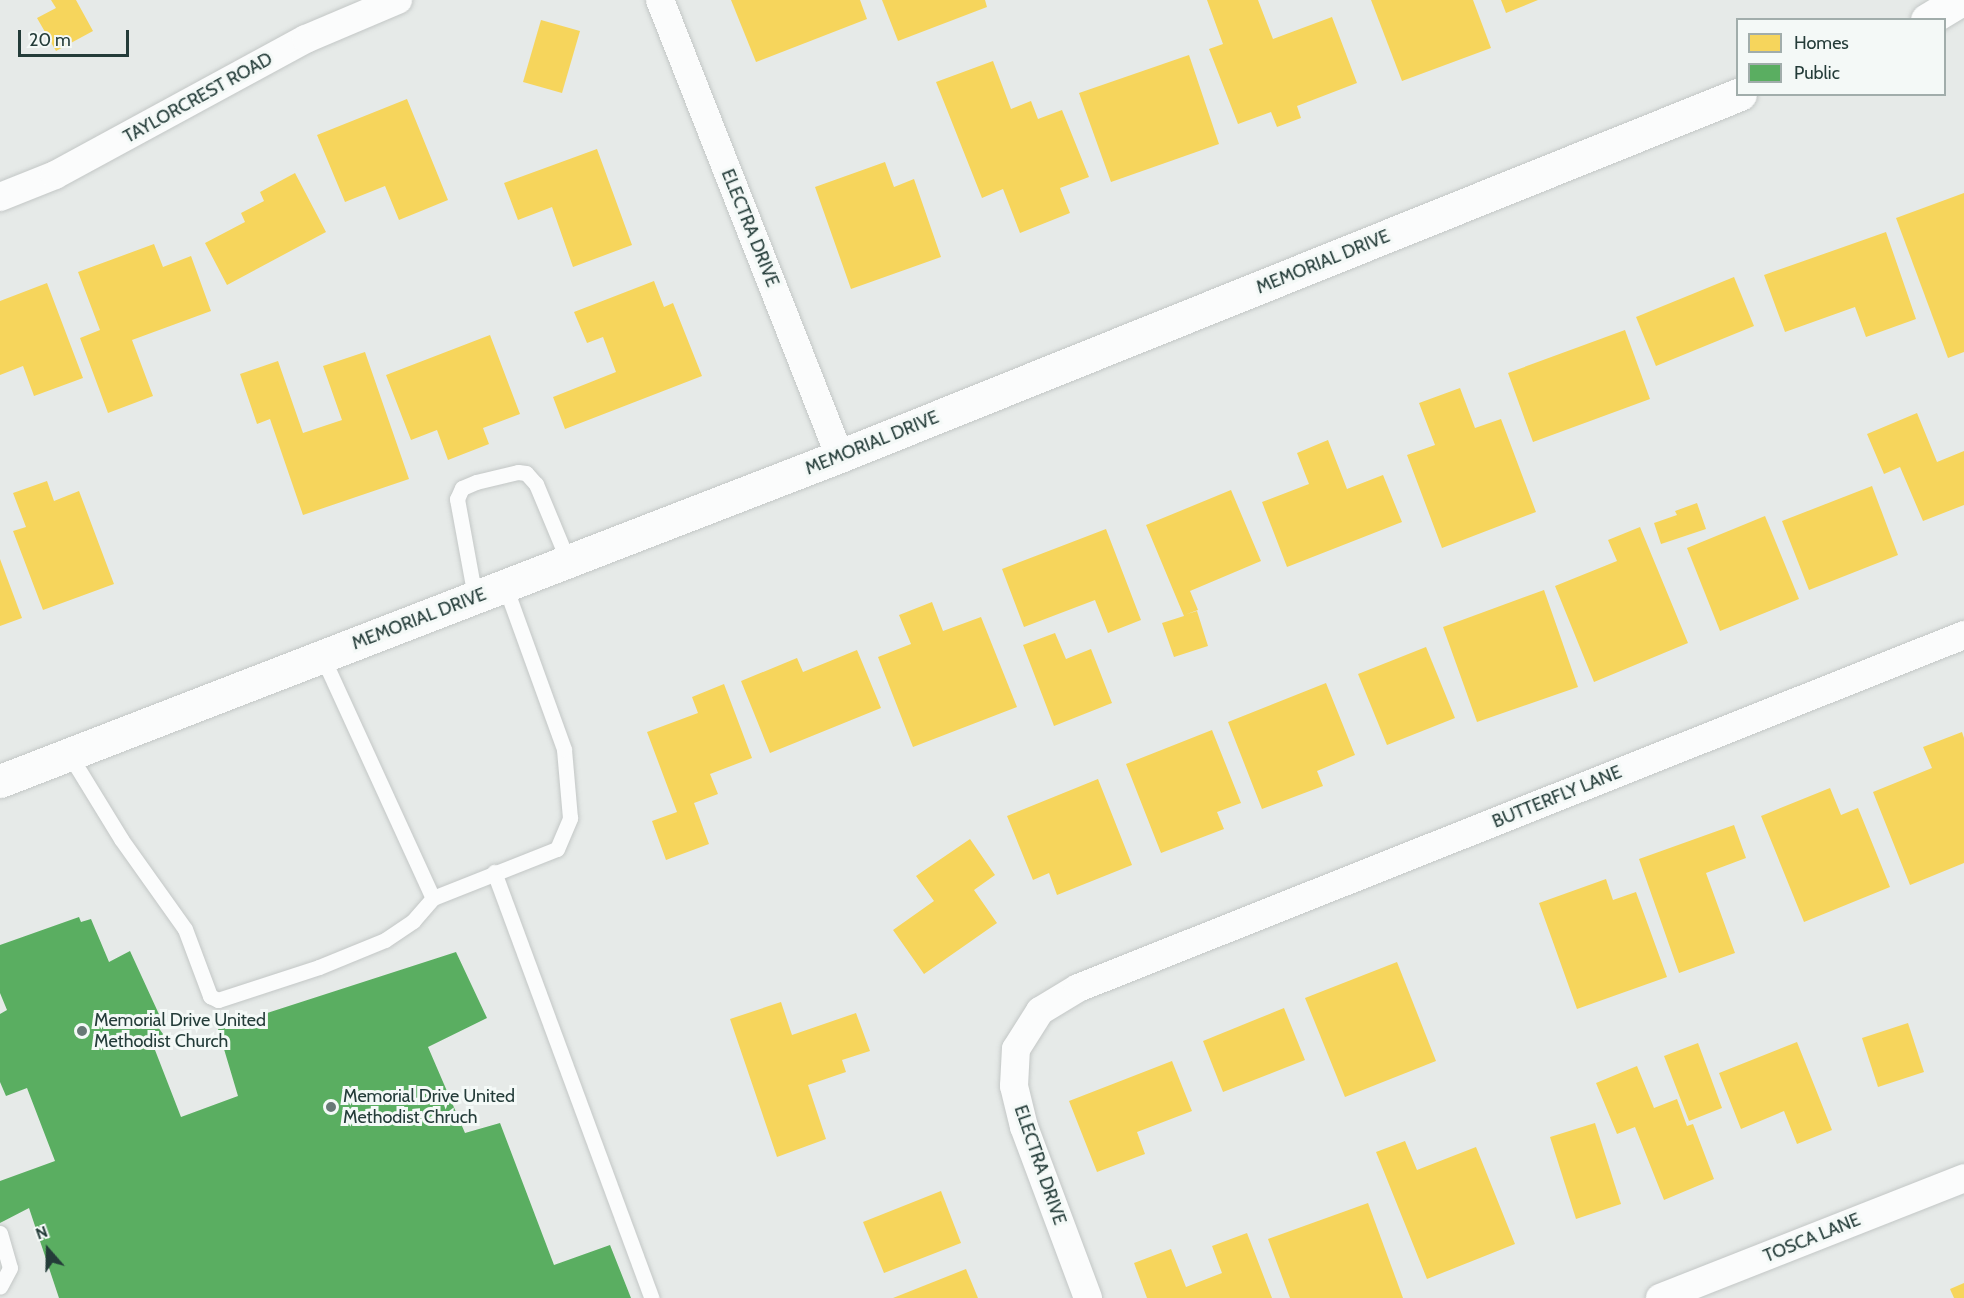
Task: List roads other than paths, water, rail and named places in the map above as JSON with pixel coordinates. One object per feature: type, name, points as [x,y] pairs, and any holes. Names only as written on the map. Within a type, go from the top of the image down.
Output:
[{"type":"main road","points":[[1929,18],[1960,0]]},
{"type":"main road","points":[[1932,18],[1964,11]]},
{"type":"main road","name":"MEMORIAL DRIVE","points":[[0,781],[840,456],[1736,96]]},
{"type":"street","name":"TAYLORCREST ROAD","points":[[0,196],[55,175],[306,39],[398,0]]},
{"type":"street","name":"ELECTRA DRIVE","points":[[660,0],[840,456]]},
{"type":"street","name":"BUTTERFLY LANE","points":[[1149,959],[1964,635]]},
{"type":"street","name":"ELECTRA DRIVE","points":[[1088,1298],[1024,1127],[1014,1086],[1016,1049],[1040,1011],[1078,988],[1149,959]]},
{"type":"street","name":"TOSCA LANE","points":[[1660,1298],[1964,1178]]},
{"type":"lane","points":[[69,754],[121,839],[185,929],[210,996],[218,1000],[319,967],[377,944],[413,921],[433,898],[557,849],[570,818],[564,749],[490,592],[457,499],[462,488],[476,482],[518,472],[526,473],[536,484],[568,561]]},
{"type":"lane","points":[[322,656],[433,898]]},
{"type":"lane","points":[[494,872],[652,1298]]},
{"type":"lane","points":[[0,1233],[10,1268],[0,1287]]},
{"type":"place","name":"Memorial Drive United Methodist Church","points":[[82,1031]]},
{"type":"place","name":"Memorial Drive United Methodist Chruch","points":[[331,1107]]}]
